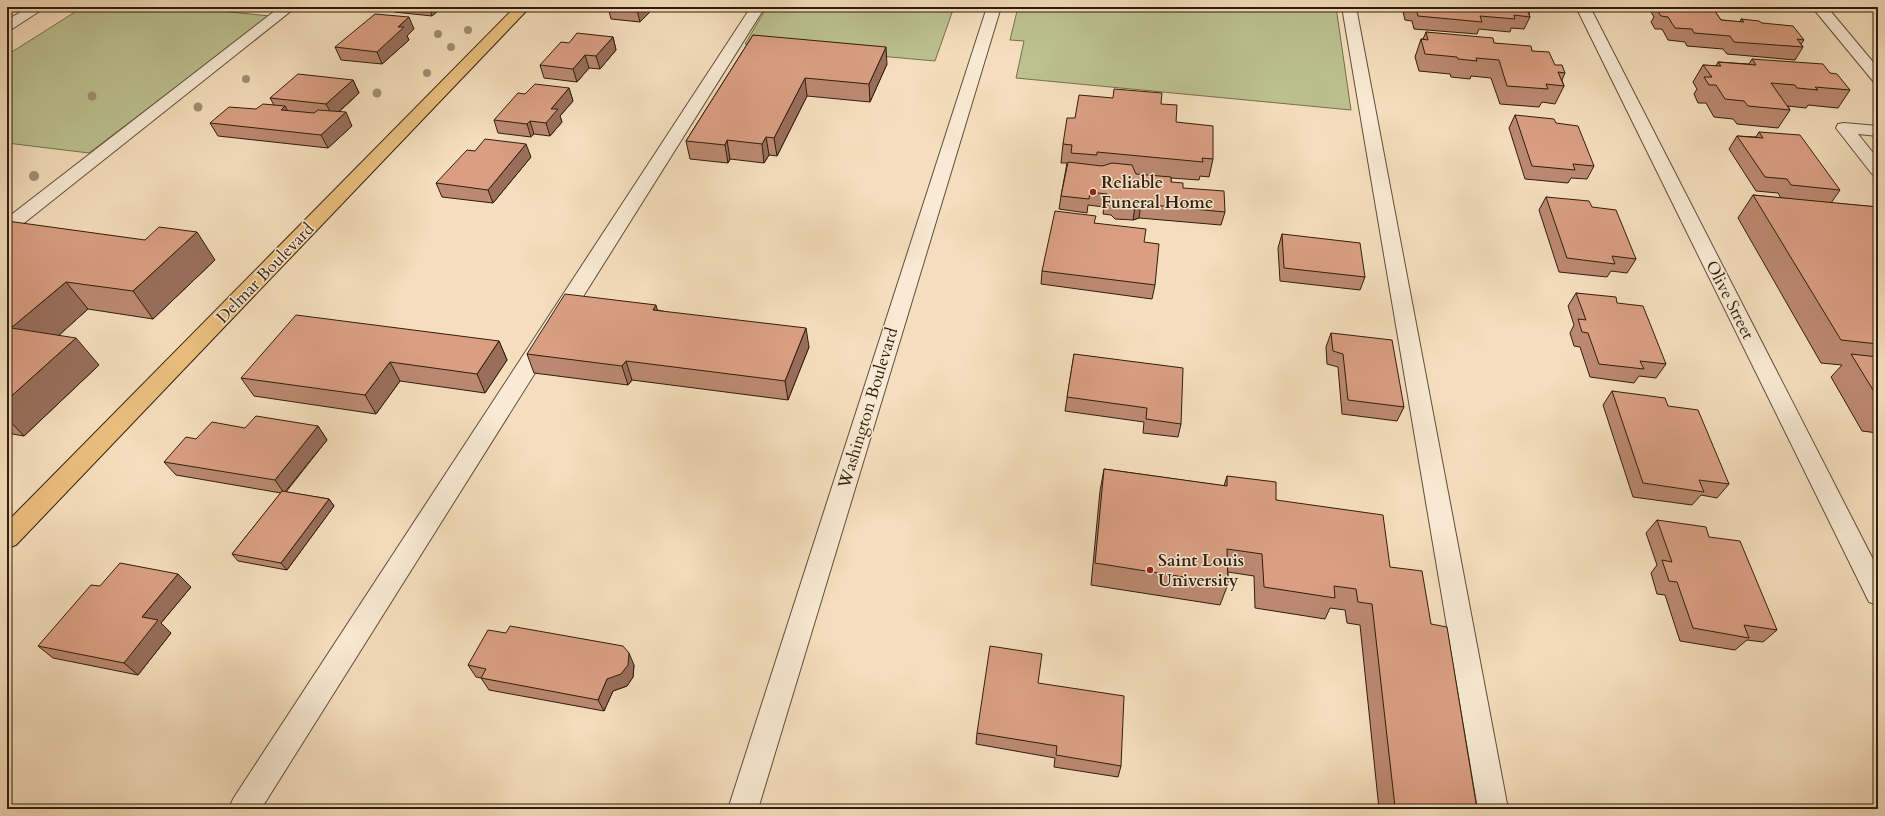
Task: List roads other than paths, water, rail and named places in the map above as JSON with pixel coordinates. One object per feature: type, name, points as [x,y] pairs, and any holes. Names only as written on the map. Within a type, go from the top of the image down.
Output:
[{"type":"main road","name":"Delmar Boulevard","points":[[7,538],[523,7]]},
{"type":"street","points":[[7,26],[39,7]]},
{"type":"street","points":[[7,226],[290,7]]},
{"type":"street","points":[[244,809],[758,7]]},
{"type":"street","name":"Washington Boulevard","points":[[743,809],[994,7]]},
{"type":"street","points":[[1349,7],[1493,809]]},
{"type":"street","name":"Olive Street","points":[[1583,7],[1878,594]]},
{"type":"street","points":[[1819,7],[1878,78]]},
{"type":"street","points":[[1878,131],[1844,128],[1878,170]]},
{"type":"place","name":"Reliable Funeral Home","points":[[1093,192]]},
{"type":"place","name":"Saint Louis University","points":[[1150,570]]}]
